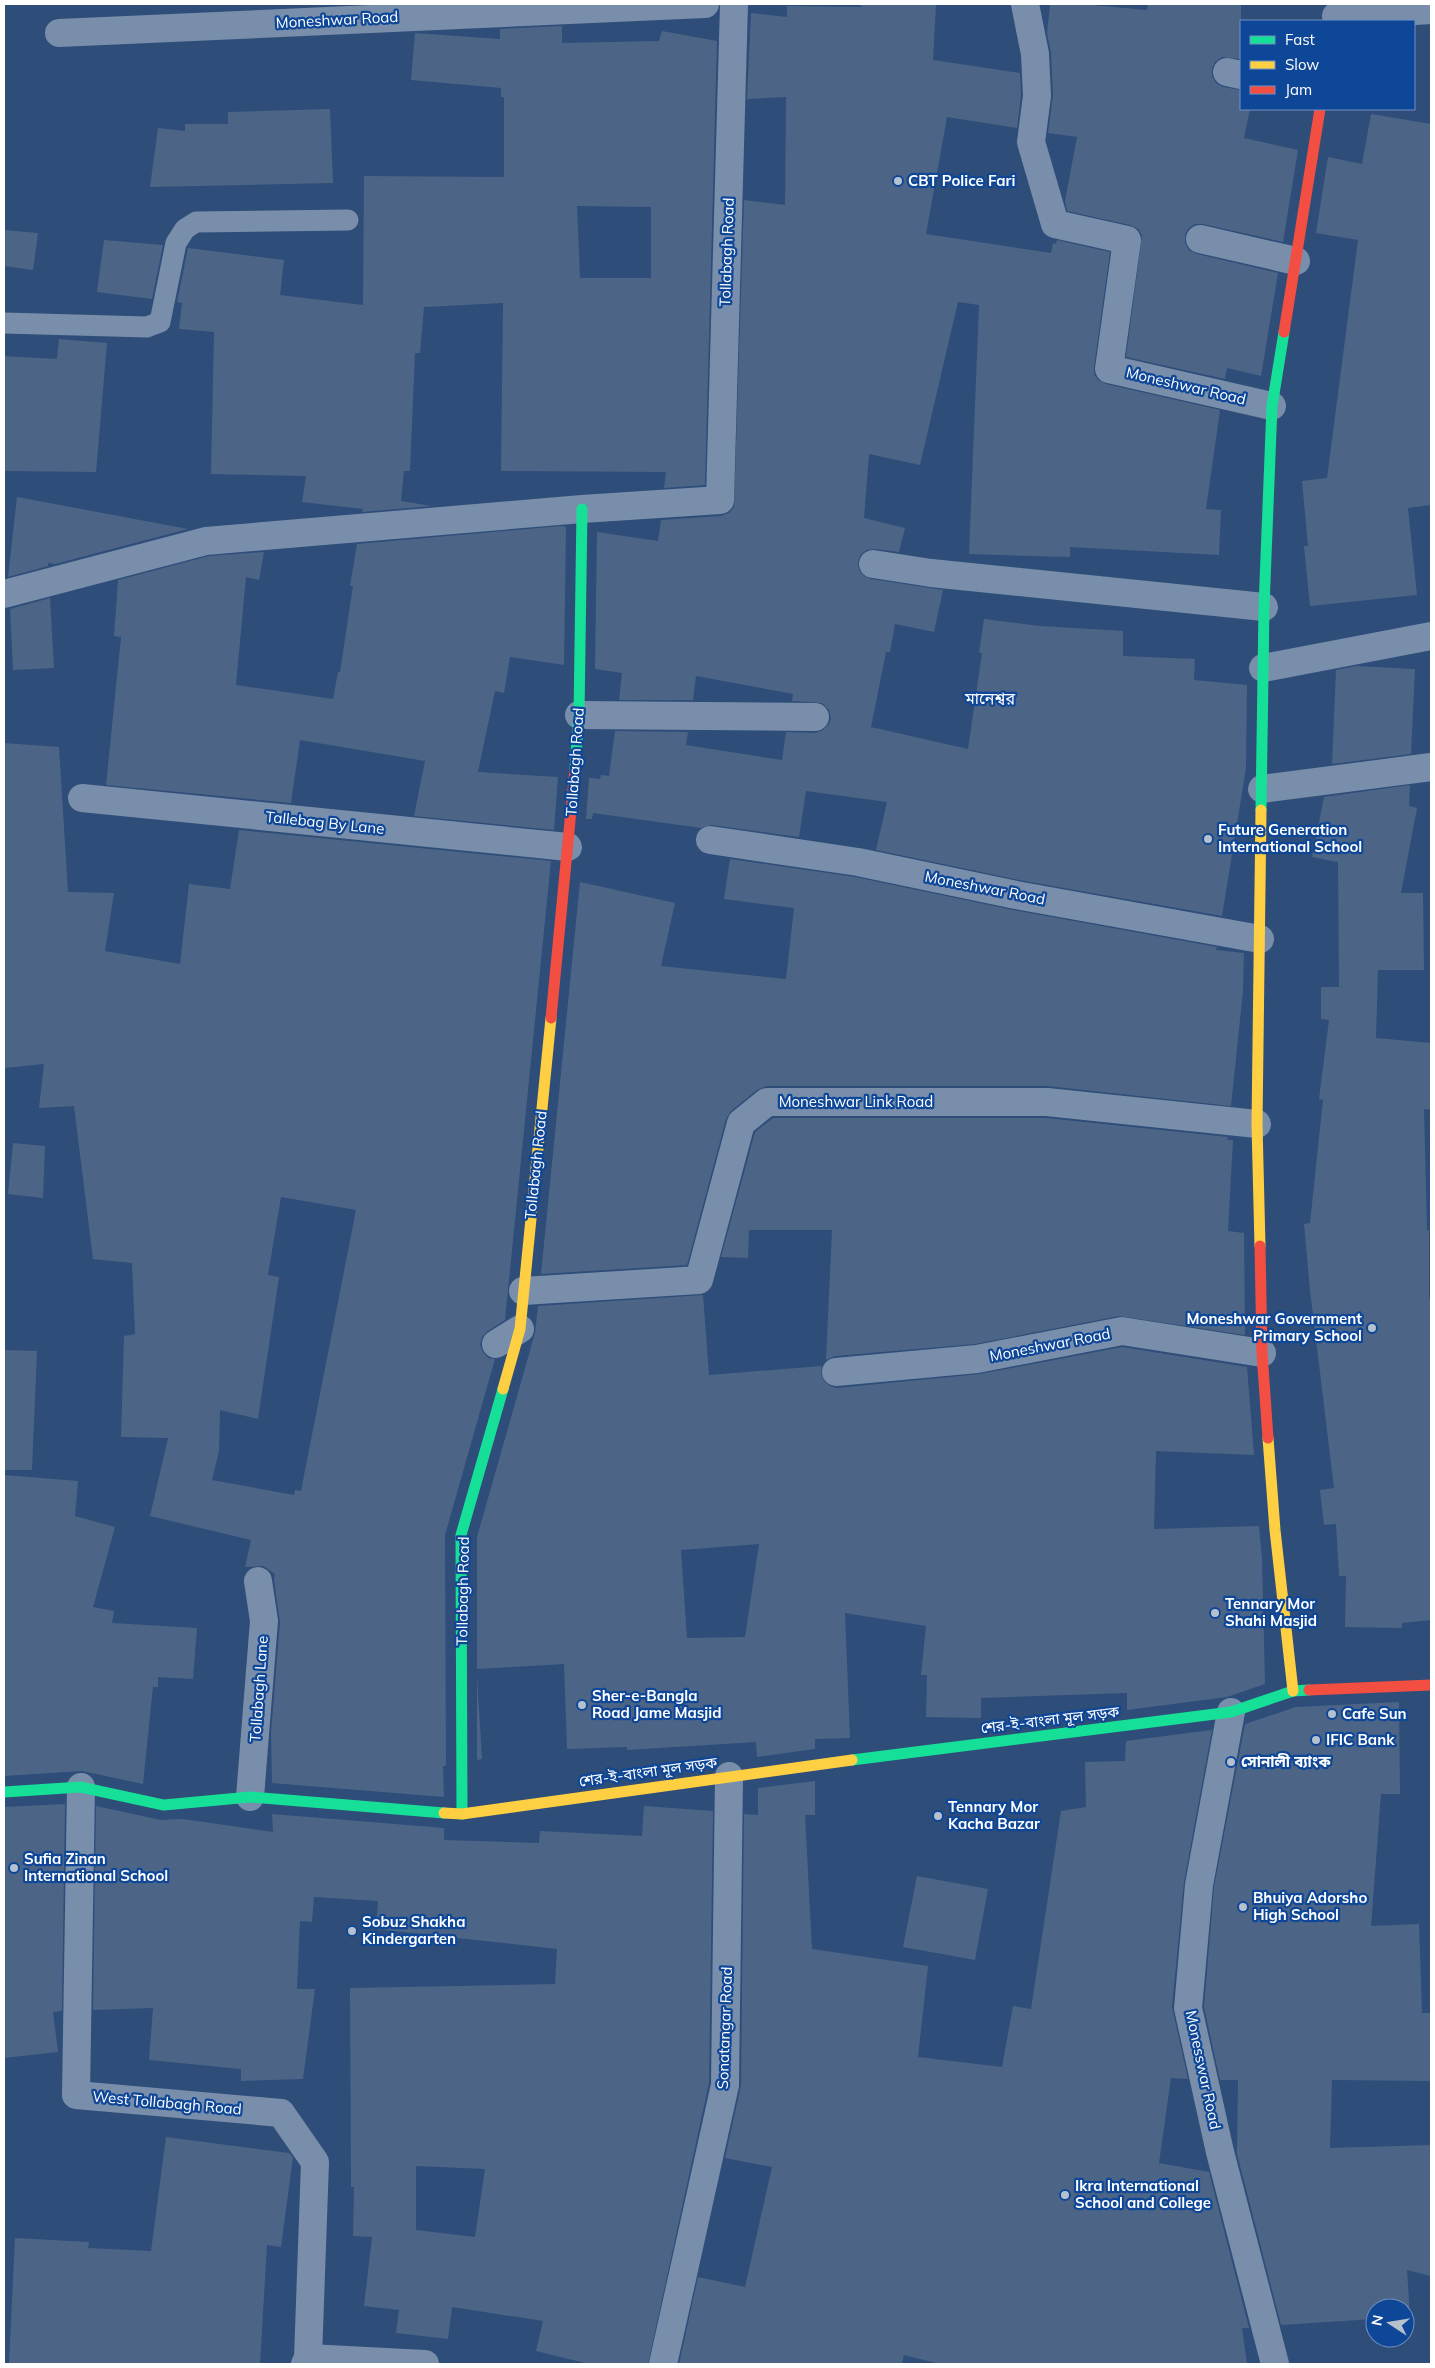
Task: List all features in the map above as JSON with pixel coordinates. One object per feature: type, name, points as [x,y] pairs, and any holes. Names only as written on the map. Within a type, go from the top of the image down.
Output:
[{"type":"street","name":"Moneshwar Road","points":[[59,33],[705,4]]},
{"type":"street","name":"Tollabagh Road","points":[[462,1814],[462,1535],[520,1329],[568,847],[579,716],[582,509],[720,500],[734,4]]},
{"type":"street","name":"Moneshwar Road","points":[[1025,4],[1035,54],[1037,96],[1031,142],[1055,224],[1127,240],[1109,369],[1272,406]]},
{"type":"street","points":[[1337,14],[1431,10]]},
{"type":"street","points":[[1292,1691],[1275,1530],[1262,1353],[1257,1124],[1264,607],[1272,406],[1320,110]]},
{"type":"street","points":[[1200,239],[1296,261]]},
{"type":"street","points":[[4,594],[206,541],[582,509]]},
{"type":"street","points":[[873,564],[931,573],[1264,607]]},
{"type":"street","points":[[1263,668],[1431,636]]},
{"type":"street","points":[[579,716],[815,717]]},
{"type":"street","points":[[1262,789],[1431,767]]},
{"type":"street","name":"Tallebag By Lane","points":[[82,798],[568,847]]},
{"type":"street","name":"Moneshwar Road","points":[[710,840],[858,862],[1016,895],[1260,939]]},
{"type":"street","name":"Moneshwar Link Road","points":[[523,1291],[699,1280],[741,1123],[767,1102],[1047,1102],[1257,1124]]},
{"type":"street","points":[[496,1344],[520,1329]]},
{"type":"street","name":"Moneshwar Road","points":[[836,1372],[977,1359],[1122,1331],[1262,1353]]},
{"type":"street","name":"Tollabagh Lane","points":[[250,1797],[264,1621],[258,1581]]},
{"type":"street","name":"শের-ই-বাংলা মূল সড়ক","points":[[4,1792],[81,1787],[164,1805],[250,1797],[337,1802],[462,1814],[729,1776],[1231,1712],[1292,1691],[1431,1685]]},
{"type":"street","name":"Monesswar Road","points":[[1231,1712],[1199,1885],[1188,2008],[1220,2152],[1275,2364]]},
{"type":"street","name":"Sonatangar Road","points":[[663,2364],[725,2085],[729,1776]]},
{"type":"street","name":"West Tollabagh Road","points":[[81,1787],[76,2095],[281,2113],[315,2162],[307,2361]]},
{"type":"street","points":[[307,2361],[425,2364]]},
{"type":"lane","points":[[4,323],[147,327],[160,322],[176,243],[185,229],[196,222],[348,220]]},
{"type":"building","points":[[861,4],[936,4],[933,60],[1020,73],[1021,95],[1017,128],[947,117],[926,234],[1051,253],[1053,243],[1056,244],[1057,240],[1110,252],[1094,367],[1094,374],[1098,380],[1106,384],[1220,410],[1206,509],[1221,510],[1219,555],[1070,547],[1070,557],[969,554],[979,305],[958,302],[920,465],[869,454],[864,518],[905,528],[899,552],[867,550],[861,554],[858,561],[859,570],[864,576],[871,579],[943,590],[934,632],[895,624],[890,652],[886,652],[871,727],[968,749],[982,653],[979,653],[984,619],[1040,626],[1123,631],[1123,656],[1195,659],[1194,680],[1247,685],[1246,768],[1222,916],[1019,880],[876,850],[887,802],[806,791],[799,837],[712,825],[701,828],[593,813],[592,819],[586,819],[589,778],[600,779],[601,775],[609,776],[615,731],[688,732],[686,745],[782,760],[786,732],[815,733],[823,730],[829,724],[831,718],[829,710],[822,703],[792,701],[793,694],[696,676],[693,700],[619,700],[622,673],[595,669],[597,532],[658,541],[661,520],[721,516],[729,513],[734,507],[744,200],[785,205],[786,97],[747,99],[751,13],[787,17],[787,6],[861,7]]},
{"type":"building","points":[[1050,4],[1080,4],[1147,10],[1148,4],[1241,4],[1240,59],[1222,57],[1215,62],[1212,68],[1212,76],[1216,83],[1223,87],[1240,90],[1240,110],[1250,110],[1244,138],[1298,150],[1283,242],[1203,224],[1195,224],[1188,229],[1185,235],[1185,243],[1189,250],[1197,254],[1278,273],[1261,376],[1227,368],[1225,379],[1126,357],[1142,235],[1138,229],[1130,225],[1067,211],[1065,201],[1077,137],[1048,133],[1053,95],[1051,53],[1047,33]]},
{"type":"building","points":[[562,26],[562,43],[659,41],[662,31],[717,41],[705,485],[664,488],[666,472],[501,471],[503,303],[424,307],[420,353],[415,353],[410,471],[404,471],[401,501],[432,506],[362,512],[363,509],[302,502],[306,476],[211,474],[214,332],[179,329],[182,303],[177,302],[188,248],[284,260],[280,295],[363,305],[364,176],[504,177],[504,97],[501,97],[501,88],[411,80],[415,33],[500,39],[500,29]],"holes":[[[577,206],[651,207],[651,278],[580,278]]]},
{"type":"building","points":[[330,109],[333,183],[150,187],[158,128],[185,131],[185,124],[228,124],[228,112]]},
{"type":"building","points":[[1371,114],[1431,124],[1431,505],[1408,508],[1417,595],[1310,606],[1304,546],[1308,546],[1302,481],[1327,478],[1358,240],[1316,233],[1328,157],[1362,164]]},
{"type":"building","points":[[4,230],[38,233],[33,270],[4,266]]},
{"type":"building","points":[[104,240],[163,245],[152,299],[97,292]]},
{"type":"building","points":[[59,339],[107,343],[96,472],[4,471],[4,356],[57,359]]},
{"type":"building","points":[[17,497],[188,529],[55,564],[48,563],[48,566],[8,577]]},
{"type":"building","points":[[566,527],[564,665],[510,657],[504,693],[495,691],[478,772],[558,777],[554,830],[414,816],[425,761],[300,740],[291,803],[106,785],[121,637],[114,636],[118,580],[209,556],[264,552],[259,580],[246,577],[236,685],[333,699],[338,672],[340,672],[353,586],[350,586],[357,544]]},
{"type":"building","points":[[50,598],[54,668],[13,670],[10,609]]},
{"type":"building","points":[[1356,666],[1415,669],[1411,754],[1332,764],[1336,670]]},
{"type":"building","points":[[4,743],[59,747],[68,892],[114,893],[105,951],[180,964],[189,884],[230,889],[239,830],[551,861],[505,1320],[482,1337],[480,1345],[483,1352],[488,1358],[495,1359],[445,1535],[446,1766],[443,1766],[444,1797],[272,1783],[271,1733],[280,1622],[274,1580],[275,1574],[263,1566],[245,1567],[251,1540],[150,1516],[168,1438],[121,1437],[124,1336],[135,1334],[132,1263],[93,1259],[74,1106],[39,1108],[44,1064],[4,1068]],"holes":[[[281,1197],[356,1210],[301,1491],[295,1490],[294,1495],[212,1480],[219,1451],[220,1410],[258,1419],[279,1277],[268,1275]]]},
{"type":"building","points":[[1410,785],[1409,806],[1417,808],[1401,893],[1423,893],[1424,970],[1378,970],[1376,1038],[1431,1043],[1431,1110],[1424,1109],[1427,1230],[1429,1231],[1429,1299],[1431,1299],[1431,1620],[1402,1623],[1402,1628],[1345,1627],[1346,1576],[1339,1576],[1336,1524],[1324,1525],[1320,1490],[1334,1488],[1304,1224],[1310,1223],[1323,1100],[1319,1099],[1329,1020],[1321,1019],[1321,987],[1339,987],[1338,862],[1312,857],[1324,797]]},
{"type":"building","points":[[730,859],[855,877],[1013,910],[1217,947],[1216,950],[1244,953],[1243,991],[1231,1106],[1047,1086],[766,1086],[757,1090],[731,1111],[726,1119],[687,1265],[541,1274],[580,882],[675,903],[661,966],[786,979],[794,908],[724,899]]},
{"type":"building","points":[[773,1118],[1046,1118],[1228,1137],[1227,1140],[1233,1140],[1228,1231],[1244,1233],[1245,1335],[1119,1316],[975,1344],[835,1356],[826,1360],[832,1230],[749,1230],[748,1258],[721,1257],[755,1132]]},
{"type":"building","points":[[13,1143],[45,1146],[43,1198],[8,1194]]},
{"type":"building","points":[[703,1295],[709,1375],[822,1366],[821,1374],[824,1381],[830,1386],[837,1388],[980,1374],[1122,1347],[1247,1367],[1254,1455],[1156,1451],[1154,1529],[1259,1526],[1262,1558],[1265,1684],[1227,1697],[1127,1710],[1127,1693],[981,1698],[981,1718],[926,1717],[927,1675],[921,1675],[926,1626],[845,1613],[850,1738],[815,1739],[815,1749],[757,1757],[756,1742],[627,1750],[627,1747],[567,1749],[564,1664],[477,1669],[477,1537],[535,1333],[538,1306]],"holes":[[[759,1544],[745,1637],[687,1638],[681,1550]]]},
{"type":"building","points":[[4,1350],[37,1351],[32,1470],[4,1470]]},
{"type":"building","points":[[4,1475],[78,1481],[75,1516],[115,1527],[93,1607],[114,1611],[112,1623],[197,1628],[193,1679],[158,1677],[158,1687],[153,1687],[143,1784],[82,1771],[4,1776]]},
{"type":"building","points":[[477,1676],[482,1759],[477,1760]]},
{"type":"building","points":[[1399,1702],[1400,1794],[1381,1794],[1371,1926],[1419,1924],[1422,2013],[1431,2013],[1431,2081],[1332,2080],[1330,2148],[1431,2145],[1431,2276],[1407,2270],[1409,2298],[1365,2298],[1365,2320],[1281,2325],[1237,2154],[1238,2080],[1220,2080],[1204,2007],[1214,1887],[1245,1724],[1296,1707]]},
{"type":"building","points":[[1212,1730],[1184,1882],[1172,2007],[1188,2079],[1171,2078],[1159,2163],[1209,2172],[1249,2328],[1242,2328],[1247,2364],[940,2364],[904,2355],[902,2364],[679,2364],[698,2277],[745,2287],[772,2167],[725,2158],[741,2085],[744,1814],[758,1815],[758,1788],[815,1781],[815,1815],[805,1815],[812,1949],[928,1966],[918,2057],[1002,2067],[1013,2006],[1031,2009],[1061,1811],[1086,1807],[1085,1762],[1125,1761],[1126,1741]]},
{"type":"building","points":[[65,1804],[62,2011],[53,2012],[58,2052],[4,2058],[4,1807]]},
{"type":"building","points":[[96,1806],[161,1820],[183,1819],[273,1832],[272,1814],[444,1828],[444,1840],[539,1843],[540,1831],[642,1836],[644,1806],[713,1811],[709,2083],[648,2364],[589,2364],[536,2351],[543,2321],[452,2307],[448,2339],[396,2333],[399,2310],[364,2306],[372,2237],[353,2236],[354,2187],[351,2187],[350,1988],[555,1984],[557,1949],[376,1929],[378,1901],[314,1897],[312,1922],[300,1921],[297,1989],[315,1989],[303,2079],[241,2081],[241,2069],[149,2060],[153,2008],[93,2010]],"holes":[[[416,2166],[485,2169],[475,2237],[416,2230]]]},
{"type":"building","points":[[917,1876],[988,1889],[975,1960],[903,1947]]},
{"type":"building","points":[[166,2137],[289,2153],[293,2157],[281,2247],[267,2245],[260,2364],[9,2364],[15,2238],[89,2242],[88,2248],[151,2251]]},
{"type":"traffic: fast","points":[[1261,810],[1264,607],[1272,406],[1284,332]]},
{"type":"traffic: fast","points":[[575,769],[579,715],[582,509]]},
{"type":"traffic: fast","points":[[462,1814],[461,1535],[503,1389]]},
{"type":"traffic: fast","points":[[852,1760],[1231,1712],[1293,1691],[1309,1690]]},
{"type":"traffic: fast","points":[[4,1792],[81,1787],[164,1805],[250,1797],[444,1813]]},
{"type":"traffic: slow","points":[[1260,1246],[1257,1124],[1261,810]]},
{"type":"traffic: slow","points":[[503,1389],[520,1329],[551,1018]]},
{"type":"traffic: slow","points":[[1268,1438],[1275,1530],[1293,1691]]},
{"type":"traffic: slow","points":[[444,1813],[462,1814],[852,1760]]},
{"type":"traffic: jam","points":[[1284,332],[1320,110]]},
{"type":"traffic: jam","points":[[551,1018],[575,769]]},
{"type":"traffic: jam","points":[[1260,1246],[1262,1353],[1268,1438]]},
{"type":"traffic: jam","points":[[1309,1690],[1431,1685]]},
{"type":"place","name":"CBT Police Fari","points":[[898,181]]},
{"type":"place","name":"Future Generation International School","points":[[1208,839]]},
{"type":"place","name":"Moneshwar Government Primary School","points":[[1372,1328]]},
{"type":"place","name":"Tennary Mor Shahi Masjid","points":[[1215,1613]]},
{"type":"place","name":"Sher-e-Bangla Road Jame Masjid","points":[[582,1705]]},
{"type":"place","name":"Cafe Sun","points":[[1332,1714]]},
{"type":"place","name":"IFIC Bank","points":[[1316,1740]]},
{"type":"place","name":"সোনালী ব্যাংক","points":[[1231,1762]]},
{"type":"place","name":"Tennary Mor Kacha Bazar","points":[[938,1816]]},
{"type":"place","name":"Sufia Zinan International School","points":[[14,1868]]},
{"type":"place","name":"Bhuiya Adorsho High School","points":[[1243,1907]]},
{"type":"place","name":"Sobuz Shakha Kindergarten","points":[[352,1931]]},
{"type":"place","name":"Ikra International School and College","points":[[1065,2195]]},
{"type":"district","name":"মানেশ্বর","points":[[990,698]]}]
